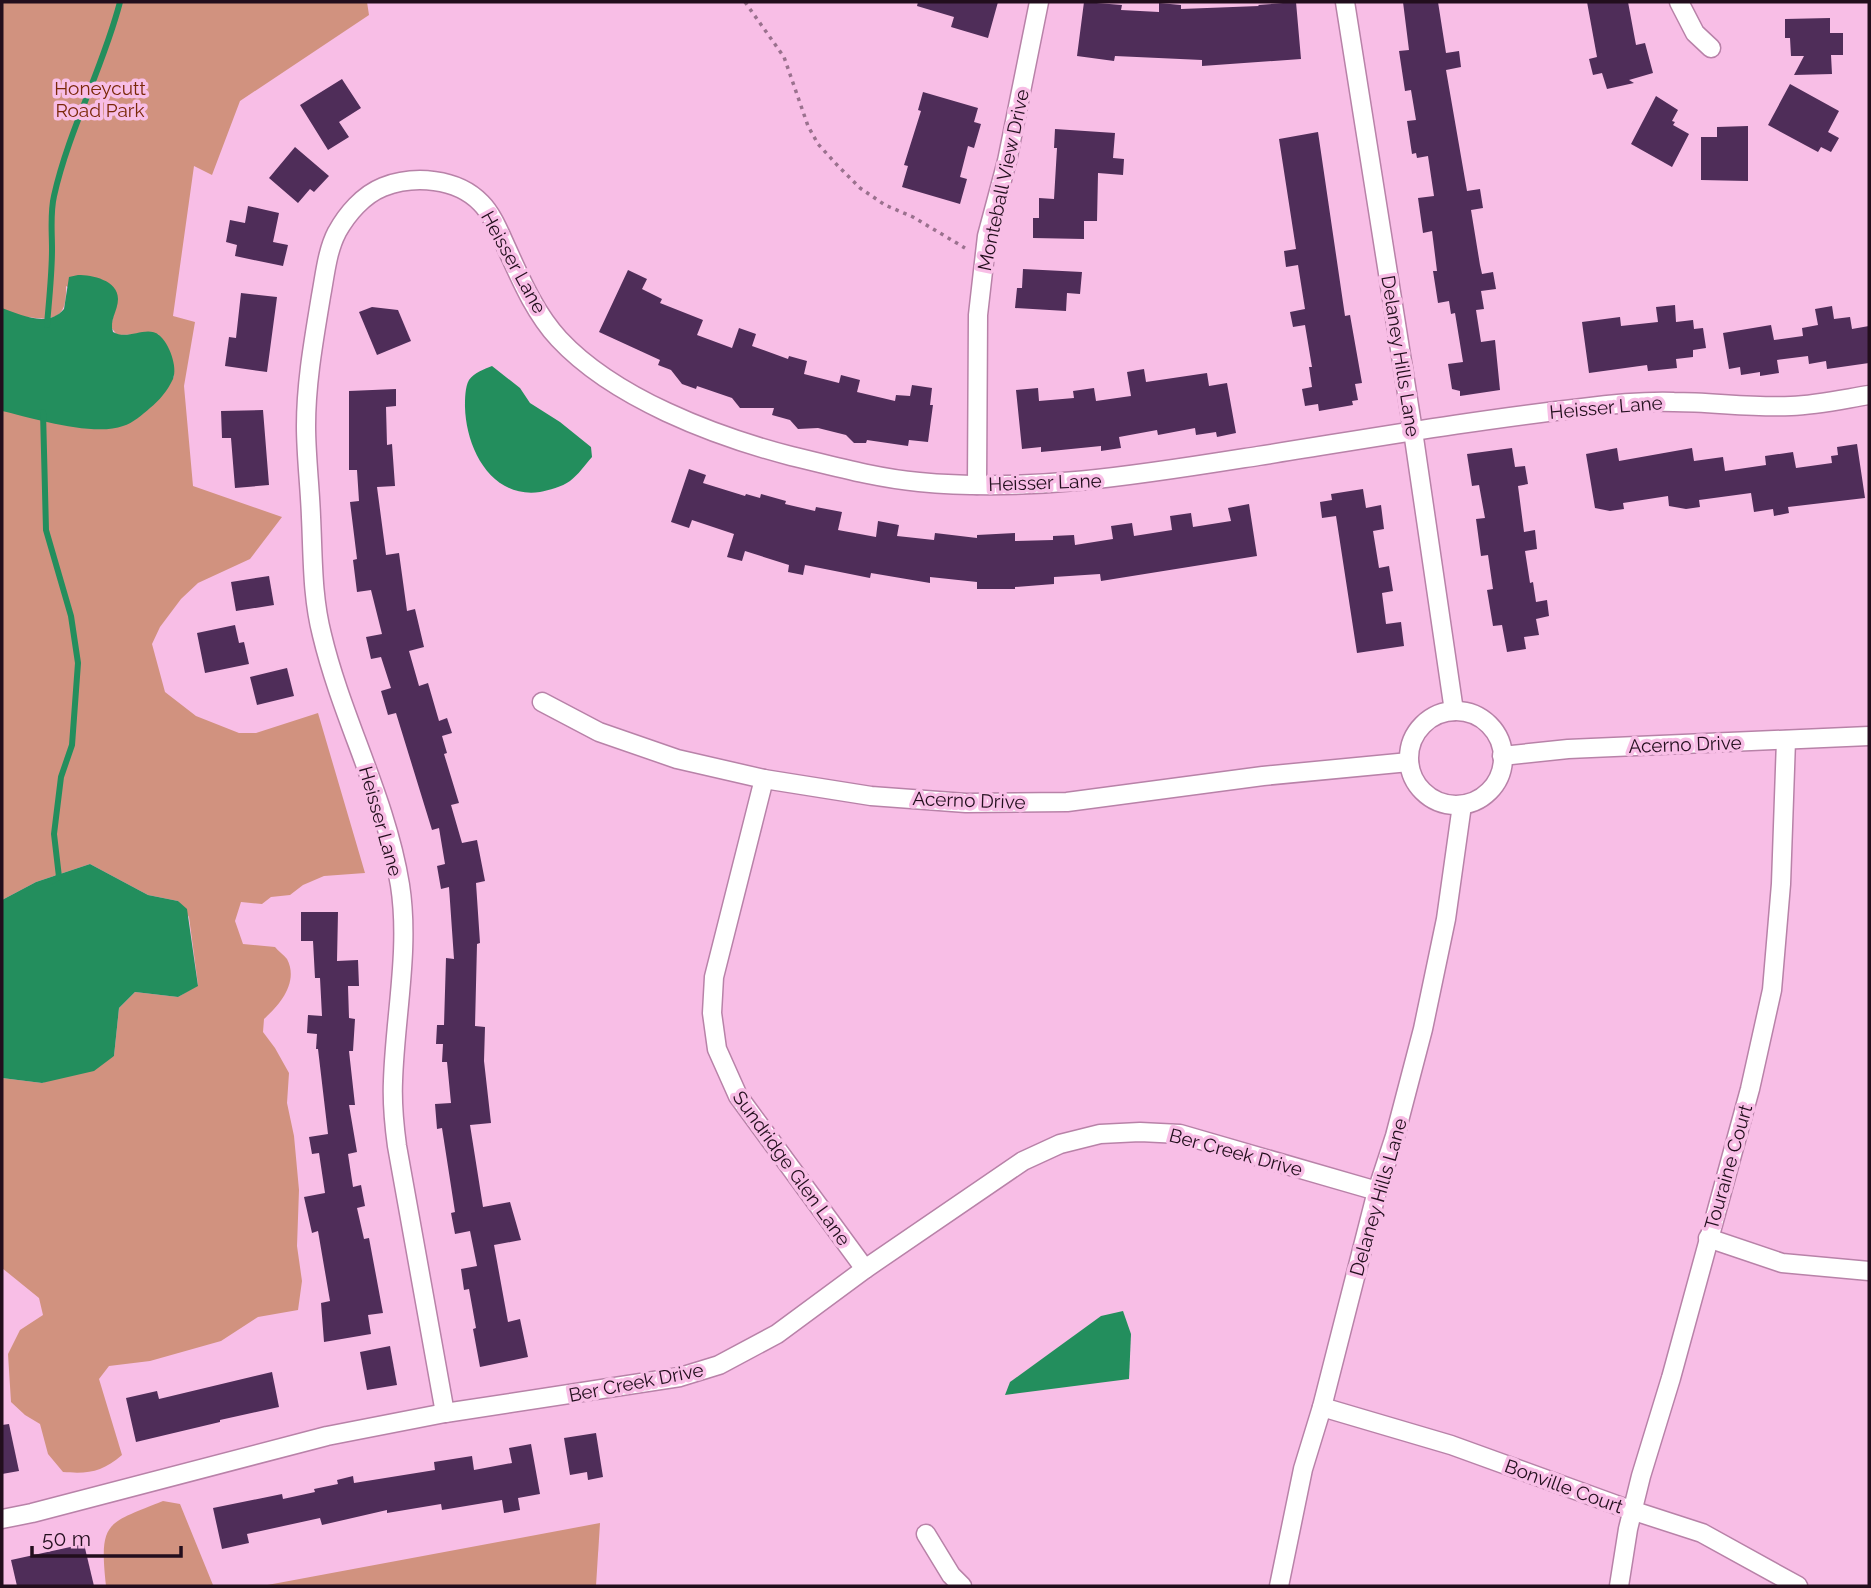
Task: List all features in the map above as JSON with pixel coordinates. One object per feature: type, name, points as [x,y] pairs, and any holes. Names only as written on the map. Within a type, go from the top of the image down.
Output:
[{"type":"street","name":"Monteball View Drive","points":[[977,485],[978,316],[987,236],[1010,148],[1039,2]]},
{"type":"street","name":"Delaney Hills Lane","points":[[1345,2],[1454,711]]},
{"type":"street","points":[[1679,2],[1695,33],[1711,48]]},
{"type":"street","name":"Heisser Lane","points":[[445,1413],[393,1113],[403,909],[399,879],[367,770],[331,668],[314,590],[306,425],[311,352],[330,249],[338,230],[364,199],[379,188],[425,180],[447,183],[482,203],[497,228],[532,302],[560,340],[604,376],[649,404],[710,431],[852,471],[916,482],[1035,485],[1101,480],[1413,431],[1636,402],[1801,406],[1869,395]]},
{"type":"street","name":"Acerno Drive","points":[[542,702],[599,732],[677,759],[764,779],[872,796],[952,802],[1067,802],[1263,776],[1409,762]]},
{"type":"street","points":[[1454,711],[1479,718],[1490,726],[1496,735],[1502,756],[1497,780],[1489,792],[1462,805],[1446,804],[1431,798],[1418,787],[1409,762],[1412,742],[1418,730],[1428,720],[1454,711]]},
{"type":"street","name":"Acerno Drive","points":[[1502,756],[1568,749],[1869,736]]},
{"type":"street","name":"Touraine Court","points":[[1619,1586],[1632,1511],[1750,1089],[1772,990],[1781,884],[1786,740]]},
{"type":"street","name":"Sundridge Glen Lane","points":[[764,779],[714,977],[712,1013],[717,1049],[738,1096],[864,1269]]},
{"type":"street","name":"Delaney Hills Lane","points":[[1279,1586],[1303,1469],[1423,1029],[1446,919],[1462,805]]},
{"type":"street","name":"Ber Creek Drive","points":[[2,1519],[327,1436],[445,1413],[680,1377],[719,1365],[777,1334],[864,1269],[1023,1161],[1060,1144],[1100,1134],[1180,1134],[1377,1191]]},
{"type":"street","points":[[1708,1238],[1782,1263],[1869,1271]]},
{"type":"street","name":"Bonville Court","points":[[1322,1407],[1451,1444],[1632,1511],[1702,1533],[1798,1586]]},
{"type":"street","points":[[926,1534],[951,1575],[962,1586]]},
{"type":"path","points":[[745,2],[784,57],[808,126],[818,144],[860,188],[885,205],[913,217],[965,248]]},
{"type":"green space","name":"Honeycutt Road Park","points":[[2,2],[367,2],[369,15],[240,101],[212,175],[194,166],[173,316],[195,322],[184,386],[193,486],[282,517],[250,559],[198,583],[181,599],[160,627],[152,644],[165,692],[196,716],[239,733],[256,733],[318,713],[365,873],[324,876],[303,885],[290,895],[271,897],[262,904],[241,902],[235,921],[243,944],[275,947],[287,959],[290,968],[291,976],[286,992],[264,1019],[263,1032],[289,1073],[287,1103],[294,1136],[299,1190],[297,1246],[302,1281],[298,1310],[258,1317],[221,1341],[150,1361],[109,1366],[99,1379],[122,1455],[108,1465],[88,1472],[63,1472],[48,1454],[40,1424],[11,1402],[8,1354],[20,1330],[43,1315],[39,1298],[2,1268],[2,1078],[42,1083],[114,1056],[119,1008],[135,992],[178,997],[198,985],[189,917],[178,901],[148,895],[90,864],[36,882],[2,900]],"holes":[[[66,286],[114,313],[111,327],[117,335],[158,334],[170,354],[174,377],[98,429],[45,420],[27,317],[45,318],[58,315],[64,305]]]},
{"type":"green space","points":[[163,1501],[180,1504],[213,1585],[216,1586],[106,1586],[104,1549],[110,1528],[129,1515]]},
{"type":"green space","points":[[600,1523],[596,1586],[262,1586]]},
{"type":"shaded area","points":[[78,275],[103,280],[114,287],[118,299],[112,323],[113,332],[125,335],[154,332],[163,339],[172,356],[174,374],[166,391],[141,416],[123,426],[111,429],[80,428],[2,411],[2,308],[42,319],[58,315],[64,309],[69,277]]},
{"type":"shaded area","points":[[492,366],[520,388],[530,403],[560,422],[591,447],[592,457],[570,481],[540,492],[523,492],[495,479],[484,468],[470,439],[465,397],[469,380]]},
{"type":"shaded area","points":[[90,864],[148,895],[178,901],[187,909],[198,986],[178,997],[135,992],[119,1008],[114,1056],[94,1071],[42,1083],[2,1078],[2,900],[36,882]]},
{"type":"shaded area","points":[[1123,1311],[1131,1334],[1129,1379],[1005,1395],[1010,1382],[1101,1316]]},
{"type":"building","points":[[918,2],[998,2],[988,38],[951,27],[954,17],[917,6]]},
{"type":"building","points":[[1084,2],[1122,5],[1121,10],[1159,12],[1159,3],[1181,5],[1181,9],[1296,2],[1301,59],[1202,66],[1202,60],[1115,56],[1114,61],[1077,56]]},
{"type":"building","points":[[1403,2],[1438,2],[1446,53],[1459,51],[1461,67],[1446,70],[1467,191],[1480,189],[1483,208],[1471,210],[1482,274],[1493,272],[1496,289],[1481,291],[1484,309],[1476,310],[1481,342],[1495,340],[1500,390],[1460,396],[1460,391],[1452,389],[1448,364],[1463,362],[1455,313],[1451,314],[1449,301],[1438,303],[1433,271],[1437,271],[1432,231],[1423,233],[1418,198],[1434,196],[1428,156],[1417,158],[1416,153],[1412,154],[1407,121],[1416,120],[1411,90],[1405,91],[1399,51],[1409,50]]},
{"type":"building","points":[[1587,2],[1628,2],[1636,45],[1645,43],[1653,73],[1629,80],[1634,83],[1607,89],[1602,73],[1593,75],[1589,59],[1597,57]]},
{"type":"building","points":[[1830,18],[1830,33],[1843,33],[1843,55],[1831,55],[1832,74],[1794,75],[1804,56],[1791,56],[1790,38],[1785,38],[1785,19]]},
{"type":"building","points":[[342,79],[361,108],[339,122],[349,137],[328,150],[300,105]]},
{"type":"building","points":[[1790,84],[1839,111],[1828,132],[1839,138],[1831,152],[1821,147],[1818,152],[1768,125]]},
{"type":"building","points":[[923,92],[978,108],[974,122],[981,124],[974,148],[968,146],[960,177],[967,179],[960,204],[902,187],[908,166],[904,165],[921,111],[918,110]]},
{"type":"building","points":[[1656,96],[1678,110],[1672,121],[1675,122],[1673,125],[1689,134],[1672,167],[1631,144]]},
{"type":"building","points":[[1748,126],[1748,181],[1701,180],[1701,137],[1717,137],[1717,127]]},
{"type":"building","points":[[1055,129],[1115,133],[1113,158],[1124,159],[1123,175],[1098,173],[1097,221],[1084,221],[1084,239],[1033,238],[1033,218],[1039,218],[1039,198],[1054,199],[1057,148],[1054,148]]},
{"type":"building","points":[[1318,132],[1345,316],[1350,315],[1362,383],[1355,384],[1358,400],[1352,401],[1353,405],[1319,411],[1318,404],[1305,406],[1302,389],[1312,387],[1309,367],[1312,367],[1305,325],[1293,327],[1290,312],[1305,309],[1298,265],[1286,267],[1284,251],[1296,249],[1279,139]]},
{"type":"building","points":[[295,147],[329,176],[314,192],[310,189],[298,203],[269,178]]},
{"type":"building","points":[[248,206],[279,213],[273,242],[288,245],[283,266],[235,256],[237,245],[226,242],[230,220],[245,223]]},
{"type":"building","points":[[1023,269],[1082,272],[1080,294],[1067,293],[1066,311],[1015,308],[1017,288],[1022,288]]},
{"type":"building","points":[[628,270],[647,279],[642,289],[662,299],[660,303],[703,320],[697,335],[732,348],[739,328],[756,334],[752,346],[788,359],[789,356],[807,361],[804,374],[839,383],[841,375],[860,380],[857,392],[895,401],[896,395],[910,396],[912,385],[932,388],[930,405],[933,405],[928,442],[909,440],[908,446],[867,440],[866,443],[854,443],[846,435],[818,428],[798,429],[790,420],[772,415],[774,408],[740,408],[732,398],[697,386],[696,389],[682,384],[671,370],[658,365],[660,360],[599,332]]},
{"type":"building","points":[[241,293],[277,297],[267,372],[225,366],[229,337],[236,338]]},
{"type":"building","points":[[1675,305],[1676,322],[1693,320],[1694,329],[1703,328],[1706,348],[1693,350],[1693,357],[1676,359],[1677,368],[1648,371],[1647,365],[1589,373],[1582,322],[1620,317],[1621,326],[1658,322],[1656,307]]},
{"type":"building","points":[[1832,306],[1834,319],[1850,317],[1852,329],[1869,326],[1869,363],[1827,369],[1826,361],[1809,364],[1808,356],[1777,360],[1779,373],[1741,375],[1740,367],[1729,369],[1723,333],[1771,325],[1774,340],[1803,336],[1802,328],[1818,325],[1815,309]]},
{"type":"building","points":[[372,307],[398,310],[411,341],[377,355],[359,312]]},
{"type":"building","points":[[1144,369],[1146,382],[1207,373],[1209,386],[1227,383],[1236,433],[1217,437],[1216,432],[1196,435],[1195,428],[1158,435],[1157,430],[1119,437],[1121,448],[1101,451],[1101,446],[1041,452],[1041,447],[1022,449],[1016,390],[1038,388],[1039,401],[1074,398],[1073,391],[1094,388],[1096,401],[1131,396],[1127,372]]},
{"type":"building","points":[[396,389],[396,406],[386,407],[387,445],[392,444],[395,486],[377,487],[386,555],[399,553],[407,611],[415,609],[424,647],[409,651],[419,686],[428,683],[439,721],[447,718],[452,733],[442,736],[447,753],[444,754],[459,803],[451,805],[462,843],[477,840],[485,881],[476,883],[480,943],[477,944],[475,1026],[485,1027],[484,1061],[491,1123],[470,1125],[483,1207],[510,1202],[521,1240],[494,1245],[508,1322],[520,1319],[528,1357],[480,1367],[469,1289],[464,1290],[461,1269],[477,1266],[470,1231],[455,1234],[451,1213],[455,1212],[442,1128],[437,1129],[435,1104],[451,1103],[447,1062],[442,1062],[443,1044],[436,1044],[437,1025],[444,1025],[446,958],[454,959],[449,887],[441,889],[437,866],[445,864],[439,828],[432,830],[396,713],[388,715],[381,691],[391,688],[381,657],[371,659],[366,637],[382,634],[371,590],[357,592],[353,560],[357,559],[350,502],[359,501],[357,470],[349,470],[349,391]]},
{"type":"building","points":[[263,410],[269,485],[235,488],[231,438],[222,438],[221,411]]},
{"type":"building","points":[[1857,444],[1865,498],[1788,507],[1789,513],[1774,516],[1773,509],[1754,512],[1751,493],[1699,500],[1700,507],[1686,509],[1669,506],[1668,496],[1623,503],[1624,509],[1610,511],[1595,508],[1586,454],[1617,448],[1619,461],[1692,448],[1694,461],[1723,457],[1725,471],[1766,465],[1765,456],[1793,452],[1796,468],[1832,463],[1831,456],[1838,455],[1837,447]]},
{"type":"building","points":[[1512,448],[1515,467],[1525,466],[1528,484],[1518,486],[1524,532],[1535,530],[1537,549],[1525,551],[1530,583],[1533,582],[1536,602],[1547,600],[1549,616],[1536,619],[1539,635],[1524,637],[1526,649],[1507,652],[1502,625],[1493,626],[1487,590],[1493,589],[1488,555],[1481,556],[1476,519],[1485,518],[1479,485],[1472,486],[1467,454]]},
{"type":"building","points":[[689,469],[706,475],[703,483],[745,496],[746,494],[760,498],[761,494],[786,501],[785,504],[815,511],[816,507],[842,512],[838,530],[876,537],[878,521],[899,525],[897,536],[934,540],[935,533],[977,538],[977,535],[1015,533],[1015,541],[1053,540],[1053,536],[1074,535],[1075,545],[1113,539],[1111,526],[1132,523],[1134,536],[1172,530],[1170,516],[1191,513],[1193,527],[1231,521],[1228,508],[1249,504],[1257,556],[1101,581],[1100,574],[1054,577],[1054,584],[1015,589],[977,589],[977,582],[930,577],[930,583],[871,573],[870,578],[805,565],[803,575],[788,572],[789,565],[745,551],[742,561],[727,557],[734,534],[692,520],[689,528],[671,522]]},
{"type":"building","points":[[1363,489],[1366,508],[1381,505],[1384,529],[1373,531],[1379,568],[1389,566],[1393,591],[1382,593],[1386,624],[1401,622],[1404,646],[1357,653],[1336,516],[1322,518],[1320,502],[1332,500],[1331,494]]},
{"type":"building","points":[[269,576],[274,605],[236,611],[231,582]]},
{"type":"building","points":[[235,625],[239,643],[244,642],[249,664],[205,673],[197,633]]},
{"type":"building","points":[[287,668],[294,696],[257,705],[250,677]]},
{"type":"building","points":[[301,912],[338,912],[337,961],[358,960],[359,986],[348,986],[349,1018],[355,1019],[353,1051],[349,1051],[355,1105],[349,1105],[357,1152],[348,1154],[353,1187],[361,1185],[365,1206],[357,1208],[364,1239],[369,1238],[383,1313],[368,1315],[371,1334],[324,1342],[321,1303],[330,1301],[318,1231],[312,1233],[304,1197],[325,1193],[319,1153],[312,1154],[309,1137],[328,1134],[316,1049],[317,1034],[307,1033],[308,1015],[322,1016],[320,978],[315,978],[313,941],[301,941]]},
{"type":"building","points":[[390,1346],[397,1385],[367,1390],[360,1352]]},
{"type":"building","points":[[272,1372],[279,1407],[136,1442],[126,1398],[157,1391],[159,1399]]},
{"type":"building","points":[[9,1424],[19,1471],[2,1474],[2,1425]]},
{"type":"building","points":[[596,1433],[603,1477],[588,1480],[587,1472],[570,1475],[564,1438]]},
{"type":"building","points":[[531,1444],[540,1494],[518,1498],[520,1510],[504,1513],[502,1500],[442,1510],[441,1504],[387,1513],[387,1510],[322,1525],[320,1518],[247,1534],[249,1543],[222,1549],[213,1508],[282,1494],[283,1499],[315,1492],[314,1489],[338,1484],[337,1480],[353,1476],[354,1483],[435,1470],[434,1462],[472,1456],[474,1470],[512,1463],[509,1448]]},
{"type":"building","points":[[84,1544],[94,1586],[17,1586],[11,1560]]},
{"type":"waterway","points":[[47,325],[54,196],[68,147],[105,51],[120,2]]},
{"type":"waterway","points":[[43,412],[46,530],[71,616],[78,663],[72,745],[61,777],[54,834],[59,877],[52,881]]}]
